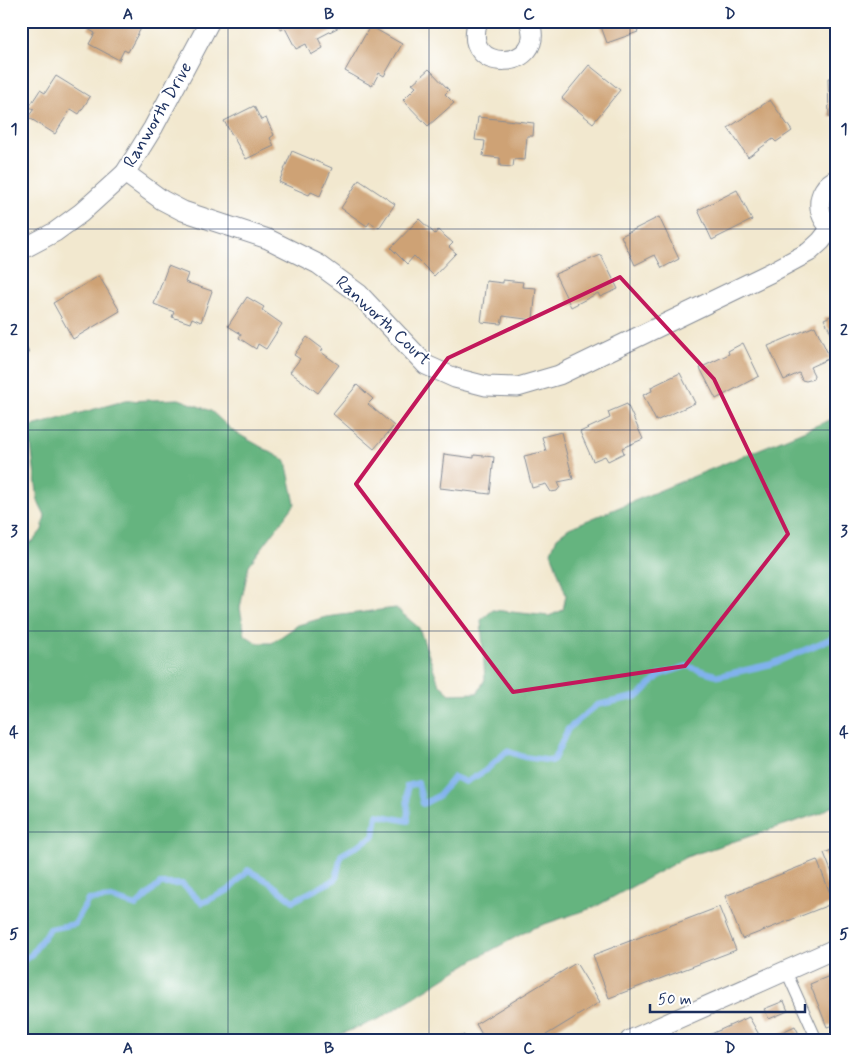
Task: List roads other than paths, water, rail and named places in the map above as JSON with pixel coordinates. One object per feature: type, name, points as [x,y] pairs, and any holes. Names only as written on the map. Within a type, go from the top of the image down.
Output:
[{"type":"street","name":"Ranworth Drive","points":[[21,250],[55,232],[81,214],[124,173],[153,128],[210,21]]},
{"type":"street","points":[[478,21],[475,34],[477,44],[482,52],[499,62],[509,61],[526,52],[532,36],[530,21]]},
{"type":"street","name":"Ranworth Court","points":[[124,173],[162,200],[183,211],[268,239],[318,264],[359,294],[426,365],[456,378],[486,386],[518,387],[559,375],[770,273],[809,252],[834,229]]},
{"type":"street","points":[[834,229],[821,216],[819,206],[820,196],[825,188],[837,179]]},
{"type":"street","points":[[630,1040],[837,948]]},
{"type":"lane","points":[[786,971],[817,1040]]},
{"type":"waterway","points":[[837,572],[837,582]]},
{"type":"waterway","points":[[21,962],[31,955],[49,929],[75,924],[88,900],[112,898],[136,906],[160,884],[182,884],[202,903],[229,890],[248,870],[269,882],[293,901],[336,879],[341,855],[374,836],[377,815],[408,821],[407,786],[418,783],[423,804],[438,796],[454,777],[466,782],[485,771],[507,751],[524,757],[553,761],[568,729],[597,705],[639,696],[660,675],[687,666],[719,676],[772,664],[837,636]]}]
